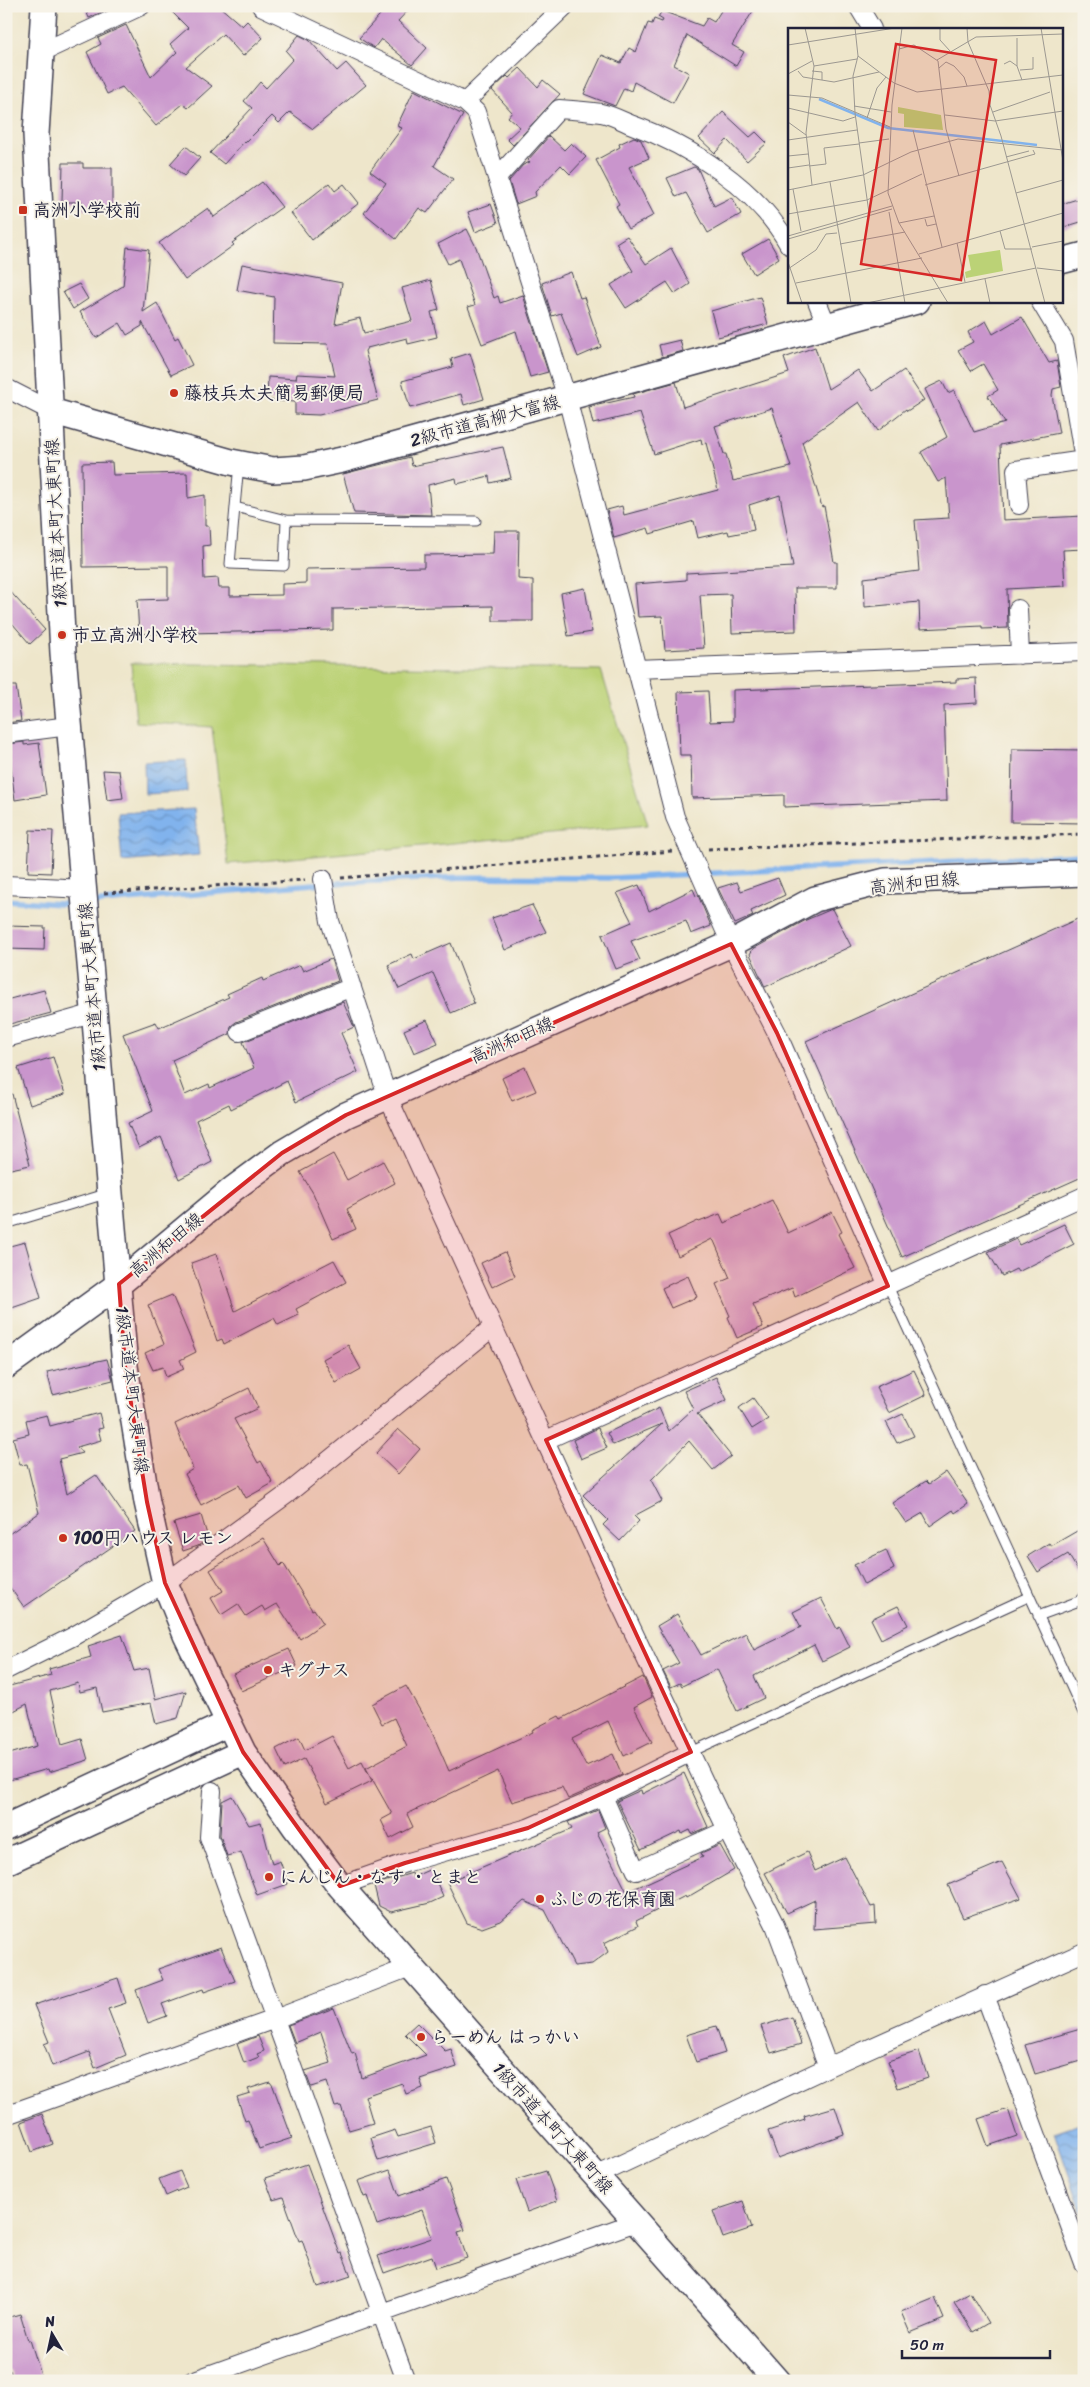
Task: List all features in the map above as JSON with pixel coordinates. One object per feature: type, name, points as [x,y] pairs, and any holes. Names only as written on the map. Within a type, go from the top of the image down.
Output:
[{"type":"street","name":"1級市道本町大東町線","points":[[44,6],[36,134],[62,653],[69,726],[91,892],[95,1012],[125,1366],[147,1502],[165,1583],[186,1635],[243,1752],[295,1827],[340,1886],[777,2381]]},
{"type":"street","points":[[42,52],[140,6]]},
{"type":"street","points":[[261,6],[466,102],[476,112],[567,398],[675,817],[732,944],[777,1033],[888,1286]]},
{"type":"street","points":[[466,102],[566,6]]},
{"type":"street","points":[[858,6],[871,28]]},
{"type":"street","points":[[496,178],[559,109],[602,113],[650,131],[714,167],[750,197],[780,230],[788,242]]},
{"type":"street","points":[[1062,261],[1084,255]]},
{"type":"street","points":[[817,302],[827,326]]},
{"type":"street","name":"2級市道高柳大富線","points":[[51,411],[239,464],[274,470],[304,468],[342,460],[913,302]]},
{"type":"street","points":[[1019,505],[1016,470],[1084,460],[1064,341],[1041,302]]},
{"type":"street","points":[[6,388],[51,411]]},
{"type":"street","points":[[1018,609],[1020,655]]},
{"type":"street","points":[[636,669],[1084,652]]},
{"type":"street","points":[[6,734],[69,726]]},
{"type":"street","name":"高洲和田線","points":[[6,1366],[119,1284],[233,1189],[282,1153],[387,1095],[732,944],[815,900],[885,881],[1084,873]]},
{"type":"street","points":[[323,879],[330,921],[387,1095],[613,1589],[727,1830],[775,1925],[828,2066]]},
{"type":"street","points":[[6,884],[91,892]]},
{"type":"street","points":[[240,1032],[352,987]]},
{"type":"street","points":[[6,1038],[95,1012]]},
{"type":"street","points":[[546,1440],[1084,1196]]},
{"type":"street","points":[[6,1670],[72,1637],[165,1583],[286,1495],[493,1327]]},
{"type":"street","points":[[6,1827],[229,1723]]},
{"type":"street","points":[[6,1862],[243,1752]]},
{"type":"street","points":[[340,1886],[404,1863],[528,1828],[603,1796],[691,1752]]},
{"type":"street","points":[[212,1791],[209,1837],[406,2381]]},
{"type":"street","points":[[603,1796],[636,1871],[727,1830]]},
{"type":"street","points":[[596,2176],[828,2066],[1084,1952]]},
{"type":"street","points":[[6,2115],[275,2019],[410,1967]]},
{"type":"street","points":[[985,1996],[1084,2264]]},
{"type":"street","points":[[192,2381],[636,2222]]},
{"type":"lane","points":[[239,464],[230,564],[284,566],[286,520]]},
{"type":"lane","points":[[235,508],[286,520],[476,521]]},
{"type":"lane","points":[[6,1224],[111,1193]]},
{"type":"lane","points":[[888,1286],[1028,1597],[1084,1715]]},
{"type":"lane","points":[[1038,1616],[1079,1601],[1084,1596]]},
{"type":"lane","points":[[691,1752],[1028,1597]]},
{"type":"path","points":[[91,892],[323,879],[690,850],[1084,834]]},
{"type":"highlighted area","points":[[731,944],[777,1033],[888,1286],[546,1440],[691,1752],[528,1828],[405,1863],[340,1886],[243,1752],[165,1583],[147,1502],[125,1366],[119,1284],[282,1153],[346,1115]]},
{"type":"green space","points":[[131,663],[601,670],[648,825],[228,864],[212,727],[136,722]]},
{"type":"water","points":[[186,760],[187,792],[145,794],[144,762]]},
{"type":"water","points":[[194,809],[199,855],[122,862],[118,813]]},
{"type":"water","points":[[1084,2122],[1084,2218],[1054,2132]]},
{"type":"building","points":[[84,6],[115,6],[89,18]]},
{"type":"building","points":[[166,6],[219,6],[242,26],[247,21],[263,38],[243,56],[223,34],[186,67],[212,86],[188,108],[183,104],[156,126],[122,87],[107,94],[87,52],[101,44],[98,38],[126,25],[151,77],[177,52],[170,44],[188,28]]},
{"type":"building","points":[[388,6],[412,6],[398,21],[427,48],[412,65],[381,39],[374,48],[359,38]]},
{"type":"building","points":[[724,6],[756,6],[732,45],[744,52],[736,66],[687,35],[674,65],[689,73],[673,103],[634,82],[631,91],[624,88],[615,106],[584,94],[602,55],[621,63],[629,48],[636,52],[648,23],[652,24],[654,19],[662,22],[663,20],[658,17],[662,11],[702,26],[707,18],[714,22]]},
{"type":"building","points":[[299,35],[309,40],[337,71],[346,63],[366,85],[313,129],[290,112],[279,123],[272,116],[224,164],[210,153],[252,108],[244,101],[260,82],[266,88],[293,59],[286,51]]},
{"type":"building","points":[[520,68],[538,87],[543,80],[560,94],[513,145],[507,139],[520,127],[508,117],[512,112],[492,90],[507,76],[509,78]]},
{"type":"building","points":[[414,90],[463,115],[434,166],[453,179],[427,213],[419,208],[396,239],[364,213],[386,183],[370,171],[402,128],[397,126]]},
{"type":"building","points":[[723,112],[750,137],[756,132],[767,143],[747,161],[727,140],[715,153],[699,138]]},
{"type":"building","points":[[549,136],[564,150],[571,143],[586,157],[570,174],[561,165],[535,192],[536,196],[516,204],[509,181],[523,165],[530,162],[528,160]]},
{"type":"building","points":[[634,137],[641,140],[649,158],[629,167],[654,215],[628,229],[616,206],[619,204],[596,160],[620,147],[619,144]]},
{"type":"building","points":[[186,146],[200,158],[184,176],[170,164]]},
{"type":"building","points":[[63,163],[83,163],[83,168],[112,168],[112,210],[83,210],[83,202],[62,202]]},
{"type":"building","points":[[694,167],[698,169],[714,206],[732,197],[741,214],[708,233],[686,193],[676,197],[667,178]]},
{"type":"building","points":[[262,182],[282,207],[185,280],[159,243],[208,208],[214,217]]},
{"type":"building","points":[[329,183],[335,191],[344,184],[359,203],[312,240],[291,213]]},
{"type":"building","points":[[1084,197],[1084,221],[1064,227],[1062,204]]},
{"type":"building","points":[[491,204],[498,223],[475,232],[468,212]]},
{"type":"building","points":[[467,229],[476,247],[494,298],[498,296],[500,303],[523,295],[548,372],[530,377],[516,331],[482,344],[468,307],[475,305],[459,259],[448,264],[438,244]]},
{"type":"building","points":[[627,236],[646,264],[671,248],[690,284],[675,294],[667,282],[626,308],[611,285],[633,271],[616,243]]},
{"type":"building","points":[[768,239],[779,258],[754,274],[742,254]]},
{"type":"building","points":[[127,247],[149,250],[143,312],[157,303],[175,339],[178,337],[192,365],[171,375],[142,322],[142,326],[127,335],[120,323],[96,338],[80,312],[123,286]]},
{"type":"building","points":[[242,264],[342,283],[335,324],[360,318],[364,333],[412,321],[402,288],[431,280],[439,310],[431,312],[437,337],[408,344],[407,338],[367,348],[365,351],[378,400],[319,415],[295,414],[295,402],[267,400],[268,377],[296,379],[297,374],[335,376],[328,344],[273,343],[274,297],[237,290]]},
{"type":"building","points":[[571,272],[580,298],[584,297],[601,347],[578,357],[561,313],[552,316],[542,283]]},
{"type":"building","points":[[79,284],[88,299],[73,309],[63,292]]},
{"type":"building","points":[[760,297],[768,324],[718,337],[711,311]]},
{"type":"building","points":[[1022,317],[1049,363],[1057,361],[1061,387],[1053,389],[1052,395],[1059,433],[1000,445],[1003,520],[1084,516],[1084,549],[1063,550],[1065,586],[1007,589],[1008,628],[982,629],[982,626],[920,629],[919,602],[865,607],[864,578],[919,571],[915,520],[949,518],[946,478],[938,482],[921,452],[947,437],[925,389],[942,381],[948,393],[954,390],[974,432],[1005,423],[988,396],[998,390],[983,364],[971,371],[958,350],[973,342],[968,332],[986,321],[993,334]]},
{"type":"building","points":[[680,340],[683,351],[662,357],[659,345]]},
{"type":"building","points":[[815,347],[828,389],[858,370],[873,391],[904,370],[924,400],[907,411],[906,409],[878,431],[859,402],[802,442],[822,507],[824,506],[834,562],[837,562],[837,588],[795,588],[796,631],[732,633],[731,594],[700,595],[704,648],[665,650],[662,616],[638,617],[635,584],[686,580],[686,573],[793,567],[780,495],[749,505],[754,530],[729,535],[728,531],[698,538],[694,521],[650,534],[648,528],[614,538],[607,510],[622,506],[624,515],[718,490],[706,443],[702,444],[701,439],[654,454],[640,413],[593,424],[589,407],[634,397],[633,394],[676,382],[683,407],[789,373],[784,358]],"holes":[[[772,408],[791,467],[733,481],[726,454],[724,454],[715,426]]]},
{"type":"building","points":[[470,353],[484,399],[464,405],[461,394],[410,408],[402,381],[453,367],[451,359]]},
{"type":"building","points":[[503,447],[511,478],[490,483],[489,476],[457,484],[456,478],[428,485],[431,515],[354,513],[343,474],[410,457],[412,466]]},
{"type":"building","points":[[112,462],[113,475],[187,473],[188,498],[205,495],[205,526],[209,526],[210,545],[203,546],[204,579],[218,578],[219,588],[230,588],[230,596],[282,595],[282,584],[306,583],[306,569],[424,567],[424,555],[493,554],[494,531],[519,531],[518,579],[533,580],[533,621],[493,621],[493,606],[333,609],[333,630],[139,634],[137,600],[168,599],[168,566],[83,567],[82,463]]},
{"type":"building","points":[[6,587],[45,630],[30,644],[6,616]]},
{"type":"building","points":[[585,588],[592,632],[568,636],[561,593]]},
{"type":"building","points":[[976,678],[977,703],[944,705],[947,801],[784,807],[784,795],[692,798],[691,755],[680,755],[678,692],[708,691],[710,722],[733,721],[733,690],[956,682],[956,679]]},
{"type":"building","points":[[6,686],[16,686],[21,721],[6,723]]},
{"type":"building","points":[[24,742],[24,745],[39,743],[46,795],[15,800],[8,744]]},
{"type":"building","points":[[1012,749],[1084,750],[1084,823],[1011,822]]},
{"type":"building","points":[[103,770],[119,771],[123,798],[107,800]]},
{"type":"building","points":[[30,830],[53,831],[51,873],[28,872]]},
{"type":"building","points":[[778,878],[785,895],[751,911],[753,916],[735,924],[718,888],[737,882],[741,891]]},
{"type":"building","points":[[639,885],[649,911],[693,889],[696,896],[698,895],[711,926],[691,934],[686,921],[631,941],[640,960],[616,969],[602,935],[632,922],[617,893]]},
{"type":"building","points":[[532,905],[546,932],[505,950],[492,918]]},
{"type":"building","points":[[832,909],[851,946],[765,987],[750,954],[753,949],[806,920]]},
{"type":"building","points":[[1084,916],[1084,1176],[902,1257],[806,1041]]},
{"type":"building","points":[[6,926],[45,927],[44,950],[6,949]]},
{"type":"building","points":[[451,943],[474,1003],[451,1013],[433,973],[399,989],[388,965],[412,954],[414,959]]},
{"type":"building","points":[[331,959],[338,981],[236,1022],[231,1026],[230,1034],[172,1060],[185,1095],[209,1084],[210,1088],[254,1068],[243,1042],[343,1002],[354,1027],[341,1033],[358,1072],[296,1102],[287,1081],[231,1109],[229,1104],[196,1120],[212,1162],[179,1179],[161,1137],[139,1148],[128,1123],[153,1111],[123,1034],[156,1022],[159,1028],[229,997],[227,994],[262,978],[263,981],[300,965],[303,971]]},
{"type":"building","points":[[44,990],[51,1013],[6,1025],[6,1000]]},
{"type":"building","points":[[427,1020],[438,1043],[414,1053],[404,1030]]},
{"type":"building","points":[[53,1057],[65,1094],[30,1105],[18,1068]]},
{"type":"building","points":[[525,1067],[536,1091],[512,1101],[502,1078]]},
{"type":"building","points":[[12,1094],[30,1165],[6,1170],[6,1095]]},
{"type":"building","points":[[333,1154],[347,1180],[383,1161],[395,1183],[347,1209],[356,1229],[333,1239],[313,1193],[300,1172]]},
{"type":"building","points":[[772,1200],[788,1233],[832,1212],[842,1232],[838,1234],[855,1268],[795,1297],[792,1288],[753,1304],[763,1327],[737,1338],[716,1284],[730,1278],[714,1241],[712,1239],[678,1256],[668,1235],[698,1221],[720,1214],[724,1223]]},
{"type":"building","points":[[1064,1224],[1074,1244],[1018,1272],[1016,1269],[1002,1276],[988,1252],[1016,1239],[1019,1245]]},
{"type":"building","points":[[25,1242],[41,1298],[6,1310],[6,1247]]},
{"type":"building","points":[[505,1252],[515,1276],[492,1287],[481,1263]]},
{"type":"building","points":[[216,1254],[235,1311],[334,1260],[346,1282],[296,1309],[299,1315],[278,1325],[274,1318],[224,1344],[222,1339],[217,1341],[191,1263]]},
{"type":"building","points":[[688,1276],[697,1297],[671,1308],[662,1288]]},
{"type":"building","points":[[172,1295],[196,1352],[180,1360],[184,1369],[166,1377],[163,1367],[153,1370],[145,1353],[164,1344],[148,1305]]},
{"type":"building","points":[[348,1345],[361,1369],[336,1383],[323,1359]]},
{"type":"building","points":[[107,1359],[113,1380],[53,1395],[47,1372]]},
{"type":"building","points":[[914,1370],[926,1395],[889,1413],[876,1387]]},
{"type":"building","points":[[716,1377],[727,1400],[697,1414],[731,1456],[713,1470],[689,1441],[651,1480],[662,1501],[634,1516],[639,1521],[620,1541],[603,1525],[608,1520],[583,1495],[662,1424],[613,1445],[607,1433],[659,1408],[669,1431],[693,1409],[684,1391]]},
{"type":"building","points":[[249,1388],[258,1408],[234,1419],[258,1463],[261,1461],[273,1483],[246,1498],[239,1485],[201,1505],[185,1474],[193,1469],[175,1424]]},
{"type":"building","points":[[753,1398],[768,1419],[752,1429],[739,1408]]},
{"type":"building","points":[[99,1413],[103,1428],[98,1429],[101,1440],[77,1447],[82,1453],[59,1459],[67,1494],[96,1475],[135,1531],[24,1607],[6,1582],[6,1536],[39,1513],[27,1464],[20,1465],[13,1438],[29,1434],[26,1420],[47,1415],[50,1426]]},
{"type":"building","points":[[903,1414],[914,1436],[897,1443],[886,1422]]},
{"type":"building","points":[[598,1428],[607,1448],[581,1459],[573,1440]]},
{"type":"building","points":[[398,1429],[420,1449],[398,1474],[376,1453]]},
{"type":"building","points":[[946,1472],[968,1504],[955,1513],[953,1510],[930,1526],[923,1513],[906,1523],[892,1503],[926,1481],[929,1484]]},
{"type":"building","points":[[201,1515],[208,1538],[198,1546],[183,1551],[174,1523]]},
{"type":"building","points":[[1084,1527],[1084,1581],[1068,1554],[1038,1572],[1028,1556],[1049,1543],[1051,1546]]},
{"type":"building","points":[[263,1538],[280,1566],[283,1563],[312,1610],[314,1609],[323,1623],[300,1639],[277,1604],[265,1611],[262,1606],[246,1616],[238,1604],[221,1615],[211,1598],[223,1591],[210,1570]]},
{"type":"building","points":[[886,1550],[894,1569],[864,1585],[854,1565]]},
{"type":"building","points":[[821,1598],[837,1629],[840,1627],[850,1647],[822,1661],[814,1645],[754,1676],[764,1698],[737,1711],[717,1669],[682,1686],[680,1683],[671,1687],[663,1671],[679,1663],[657,1626],[677,1614],[701,1655],[746,1633],[754,1650],[801,1627],[793,1612]]},
{"type":"building","points":[[898,1606],[908,1625],[881,1639],[871,1619]]},
{"type":"building","points":[[122,1635],[134,1671],[149,1668],[155,1699],[186,1691],[178,1718],[156,1724],[151,1703],[102,1712],[97,1688],[80,1692],[78,1683],[50,1691],[62,1745],[82,1739],[88,1760],[49,1772],[48,1769],[6,1781],[6,1755],[37,1746],[27,1704],[6,1715],[6,1687],[51,1675],[49,1669],[91,1657],[88,1646]]},
{"type":"building","points":[[289,1649],[297,1666],[241,1691],[233,1674]]},
{"type":"building","points":[[643,1677],[652,1697],[634,1707],[652,1742],[624,1756],[608,1721],[572,1739],[586,1766],[613,1754],[622,1775],[568,1799],[562,1787],[512,1802],[498,1771],[407,1814],[413,1827],[390,1839],[381,1820],[392,1814],[366,1768],[407,1746],[394,1718],[382,1724],[372,1704],[406,1686],[431,1730],[449,1771],[533,1732],[532,1730],[559,1716],[561,1719]]},
{"type":"building","points":[[332,1736],[349,1768],[362,1761],[372,1781],[327,1803],[304,1759],[285,1768],[276,1749],[299,1737],[305,1750]]},
{"type":"building","points":[[684,1773],[708,1827],[692,1834],[690,1830],[682,1834],[681,1831],[641,1850],[617,1801],[641,1790],[642,1794]]},
{"type":"building","points":[[232,1796],[249,1825],[261,1822],[272,1864],[280,1861],[288,1884],[257,1895],[241,1852],[227,1856],[220,1835],[222,1801]]},
{"type":"building","points":[[598,1810],[605,1828],[597,1832],[627,1892],[703,1857],[701,1853],[720,1845],[734,1870],[686,1898],[685,1896],[636,1921],[638,1926],[604,1943],[608,1952],[592,1964],[574,1966],[545,1910],[524,1901],[501,1921],[482,1928],[467,1923],[447,1882],[572,1829],[568,1822]]},
{"type":"building","points":[[807,1852],[815,1871],[845,1857],[871,1907],[875,1906],[876,1924],[814,1929],[815,1900],[787,1913],[765,1873]]},
{"type":"building","points":[[1002,1862],[1021,1898],[963,1918],[948,1885]]},
{"type":"building","points":[[431,1869],[443,1897],[430,1903],[391,1912],[379,1906],[374,1885],[412,1873],[413,1877]]},
{"type":"building","points":[[221,1947],[235,1981],[204,1992],[203,1989],[162,2004],[167,2016],[148,2023],[136,1990],[163,1980],[158,1969]]},
{"type":"building","points":[[118,1978],[126,2003],[108,2009],[126,2055],[95,2068],[89,2052],[52,2066],[44,2044],[49,2042],[34,2005]]},
{"type":"building","points":[[334,2008],[352,2054],[355,2053],[362,2078],[426,2055],[405,2034],[417,2023],[445,2051],[451,2049],[457,2067],[420,2079],[423,2088],[406,2094],[402,2083],[365,2096],[373,2123],[349,2130],[341,2106],[335,2107],[327,2082],[311,2087],[305,2071],[331,2063],[321,2032],[295,2043],[288,2025]]},
{"type":"building","points":[[792,2017],[801,2044],[771,2053],[761,2026]]},
{"type":"building","points":[[716,2026],[725,2053],[696,2062],[686,2035]]},
{"type":"building","points":[[1084,2028],[1084,2060],[1035,2074],[1025,2045]]},
{"type":"building","points":[[258,2036],[264,2051],[257,2054],[259,2057],[244,2063],[237,2044]]},
{"type":"building","points":[[919,2051],[928,2078],[898,2088],[888,2061]]},
{"type":"building","points":[[270,2082],[292,2138],[259,2149],[248,2120],[245,2121],[237,2097],[250,2093],[248,2089]]},
{"type":"building","points":[[835,2107],[844,2134],[778,2158],[768,2131],[805,2119],[804,2116]]},
{"type":"building","points":[[1008,2109],[1017,2136],[988,2146],[978,2119]]},
{"type":"building","points":[[42,2114],[53,2144],[32,2152],[21,2122]]},
{"type":"building","points":[[431,2127],[436,2143],[378,2161],[371,2138],[395,2130],[398,2137]]},
{"type":"building","points":[[307,2164],[340,2254],[342,2253],[351,2276],[318,2287],[302,2240],[299,2241],[283,2197],[273,2200],[265,2178]]},
{"type":"building","points":[[390,2170],[399,2196],[446,2179],[465,2230],[458,2232],[467,2258],[436,2268],[432,2256],[384,2273],[378,2256],[432,2238],[422,2210],[377,2225],[367,2196],[364,2197],[358,2181]]},
{"type":"building","points":[[180,2171],[187,2187],[166,2196],[159,2179]]},
{"type":"building","points":[[546,2171],[557,2201],[527,2212],[516,2180]]},
{"type":"building","points":[[743,2201],[752,2228],[723,2238],[713,2211]]},
{"type":"building","points":[[970,2293],[988,2323],[973,2332],[954,2302]]},
{"type":"building","points":[[935,2298],[944,2319],[910,2333],[901,2312]]},
{"type":"building","points":[[20,2314],[43,2381],[13,2381],[10,2370],[6,2371],[6,2318]]},
{"type":"waterway","points":[[91,903],[314,884],[464,877],[612,878],[1084,855]]},
{"type":"waterway","points":[[6,900],[79,904]]},
{"type":"place","name":"高洲小学校前","points":[[23,210]]},
{"type":"place","name":"藤枝兵太夫簡易郵便局","points":[[174,393]]},
{"type":"place","name":"市立高洲小学校","points":[[62,635]]},
{"type":"place","name":"100円ハウス レモン","points":[[63,1538]]},
{"type":"place","name":"キグナス","points":[[268,1670]]},
{"type":"place","name":"にんじん・なす ・とまと","points":[[269,1877]]},
{"type":"place","name":"ふじの花保育園","points":[[540,1899]]},
{"type":"place","name":"らーめん はっかい","points":[[421,2037]]}]
